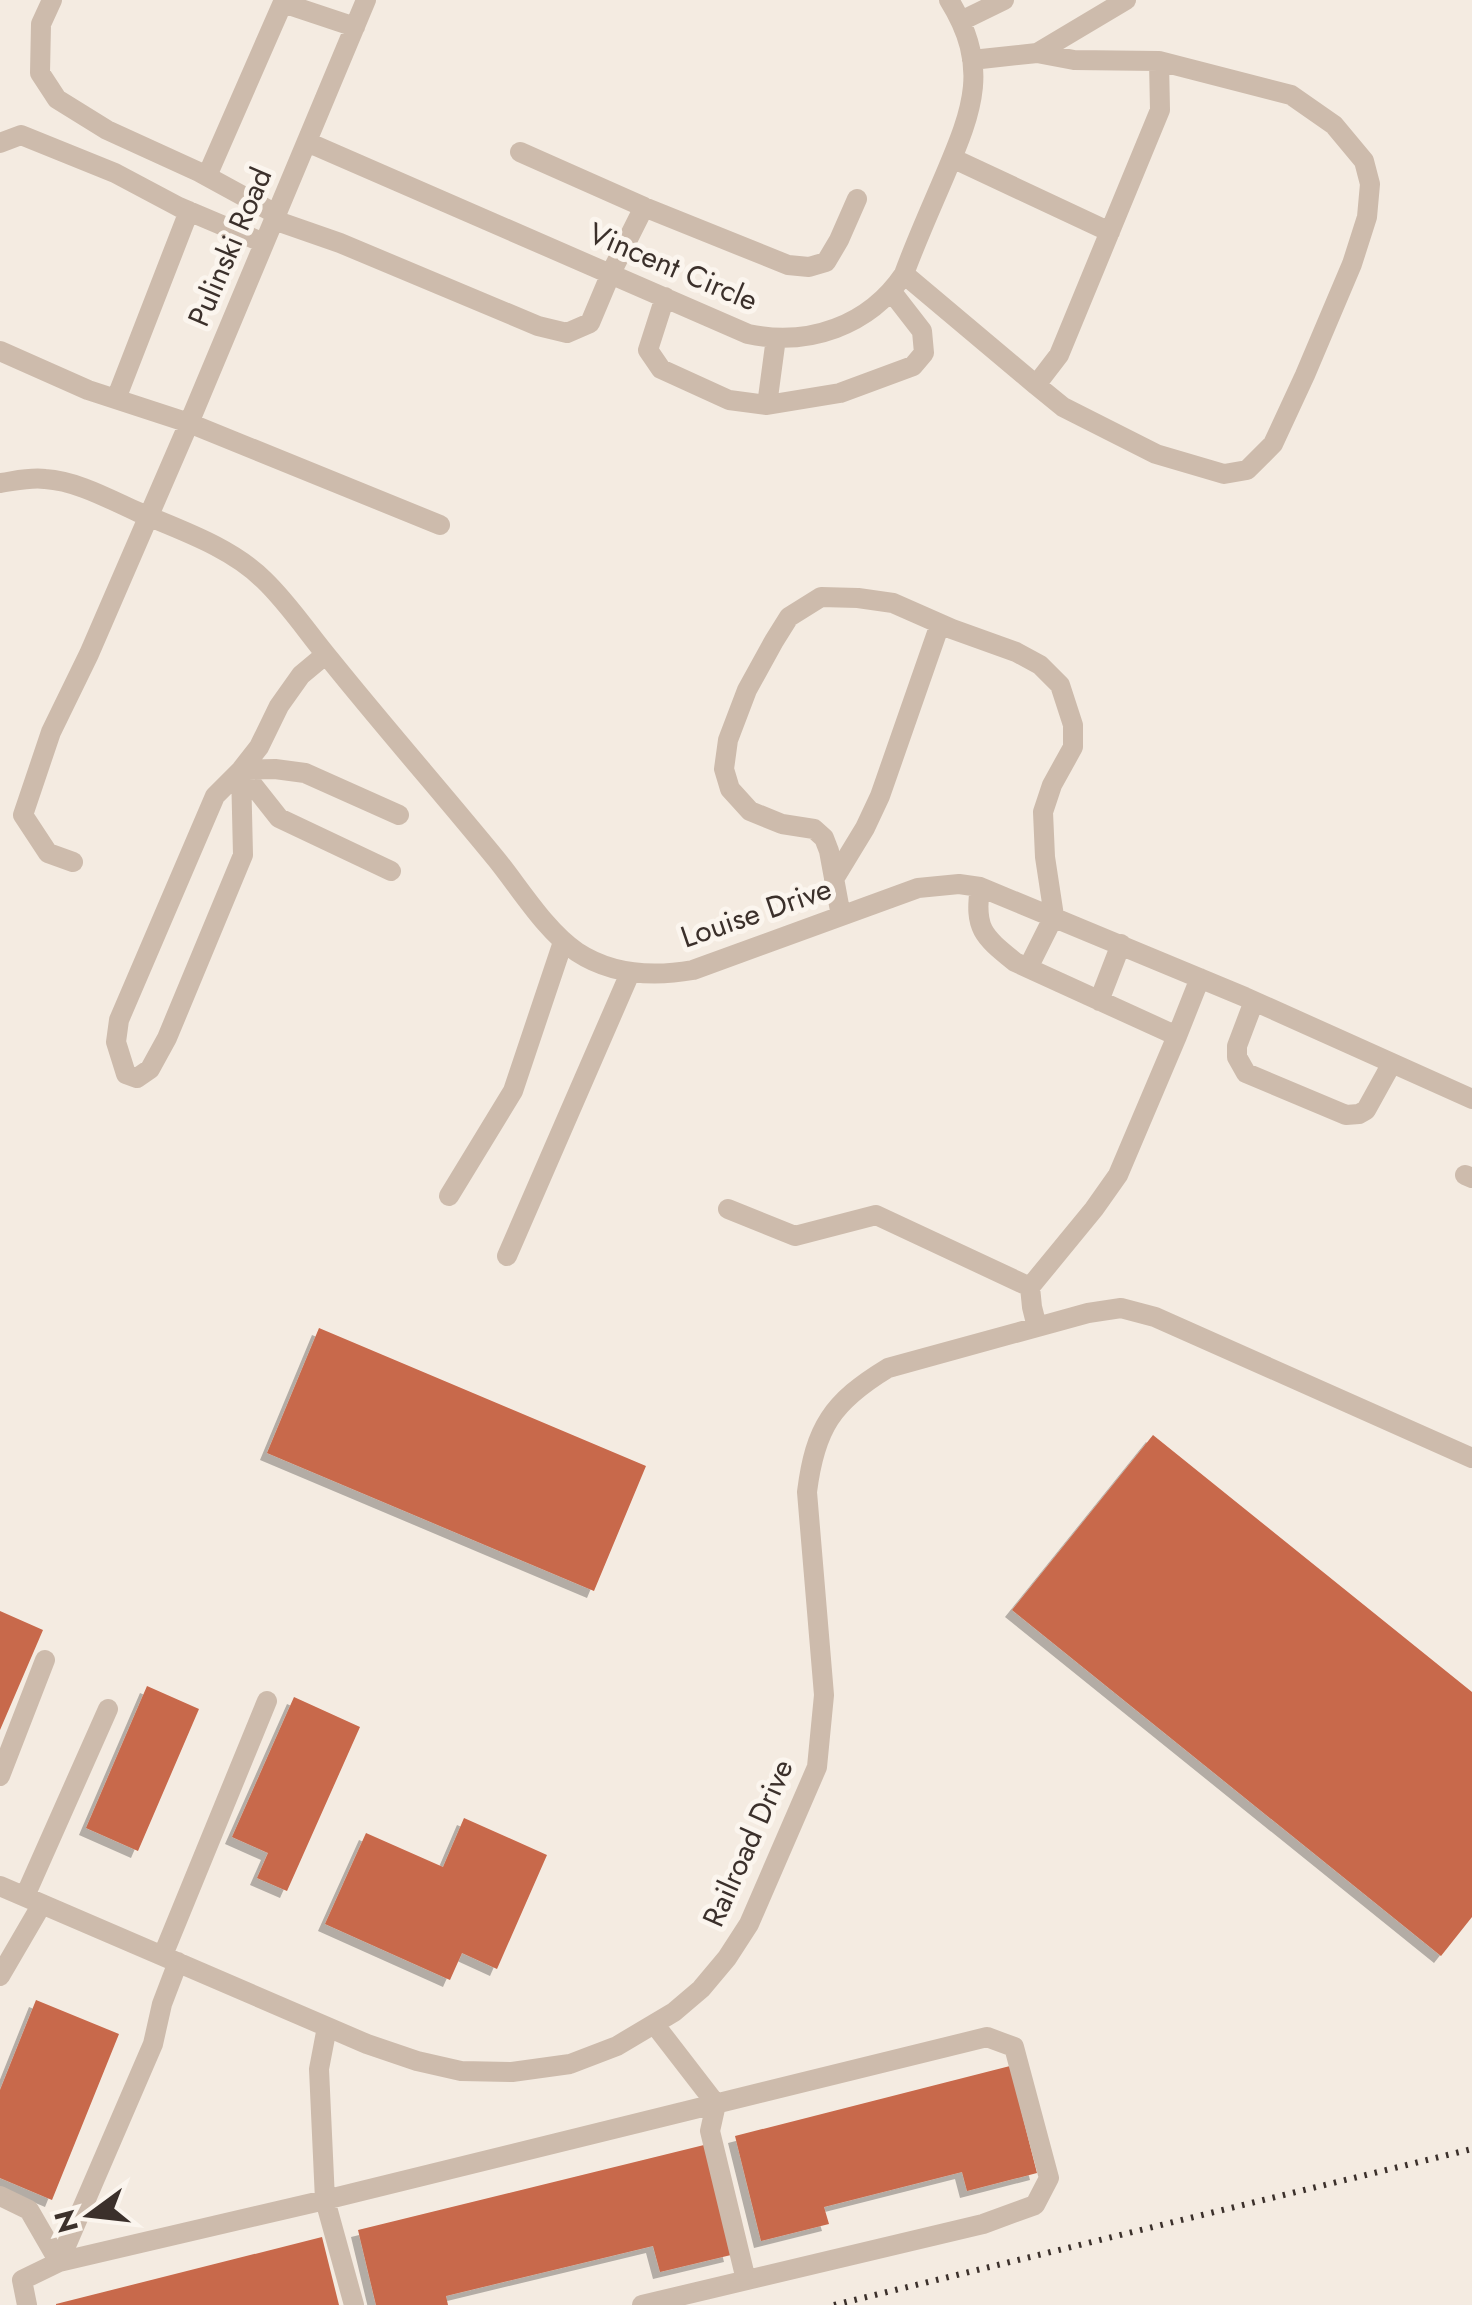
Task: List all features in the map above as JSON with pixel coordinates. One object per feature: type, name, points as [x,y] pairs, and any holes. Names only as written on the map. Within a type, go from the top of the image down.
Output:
[{"type":"street","points":[[52,0],[41,24],[40,73],[57,100],[107,130],[207,176],[275,217],[538,326],[568,333],[590,323],[644,207]]},
{"type":"street","name":"Pulinski Road","points":[[25,809],[52,732],[189,423],[366,0]]},
{"type":"street","points":[[897,283],[967,123],[974,93],[972,60],[961,21],[949,0]]},
{"type":"street","points":[[961,21],[1004,0]]},
{"type":"street","points":[[1037,53],[1126,0]]},
{"type":"street","points":[[207,176],[284,2],[355,27]]},
{"type":"street","points":[[897,283],[1063,407],[1156,454],[1224,474],[1247,470],[1272,444],[1352,264],[1367,217],[1370,184],[1364,161],[1334,125],[1291,96],[1158,61],[1074,60],[1037,53],[972,60]]},
{"type":"street","points":[[1036,386],[1059,354],[1160,110],[1158,61]]},
{"type":"street","points":[[0,143],[21,134],[115,173],[264,244]]},
{"type":"street","name":"Vincent Circle","points":[[306,142],[748,334],[802,338],[826,333],[864,314],[897,283]]},
{"type":"street","points":[[520,152],[788,266],[810,267],[826,262],[857,199]]},
{"type":"street","points":[[952,158],[1110,232]]},
{"type":"street","points":[[116,399],[189,211]]},
{"type":"street","points":[[665,297],[648,350],[661,369],[729,400],[767,405],[840,393],[913,366],[924,353],[922,331],[897,283]]},
{"type":"street","points":[[767,405],[776,338]]},
{"type":"street","points":[[0,351],[88,390],[189,423],[440,525]]},
{"type":"street","name":"Louise Drive","points":[[0,483],[48,478],[77,486],[221,550],[247,566],[278,595],[563,942],[607,967],[667,975],[694,970],[918,888],[960,884],[980,887],[1254,1001],[1472,1099]]},
{"type":"street","points":[[841,916],[830,851],[824,838],[814,829],[782,824],[750,811],[730,790],[724,770],[728,740],[747,690],[789,617],[820,597],[893,603],[1016,652],[1040,665],[1060,685],[1073,736],[1072,748],[1043,812],[1054,916],[1028,968]]},
{"type":"street","points":[[834,879],[880,796],[940,624]]},
{"type":"street","points":[[241,770],[244,855],[167,1038],[150,1070],[137,1078],[126,1074],[116,1042],[119,1020],[214,796],[259,747],[279,706],[301,676],[326,654]]},
{"type":"street","points":[[241,770],[305,773],[399,815]]},
{"type":"street","points":[[241,770],[279,818],[391,870]]},
{"type":"street","points":[[1,814],[25,809]]},
{"type":"street","points":[[25,809],[23,815],[48,853],[73,862]]},
{"type":"street","points":[[980,887],[978,923],[993,944],[1015,962],[1177,1036]]},
{"type":"street","points":[[449,1196],[513,1092],[563,942]]},
{"type":"street","points":[[1099,1001],[1120,944]]},
{"type":"street","points":[[506,1256],[630,973]]},
{"type":"street","points":[[1037,1327],[1030,1287],[1118,1175],[1200,978]]},
{"type":"street","points":[[1254,1001],[1236,1046],[1236,1057],[1246,1073],[1346,1115],[1366,1110],[1392,1063]]},
{"type":"street","points":[[728,1210],[794,1236],[876,1215],[1030,1287]]},
{"type":"street","name":"Railroad Drive","points":[[0,1886],[417,2062],[487,2072],[570,2064],[655,2025],[701,1989],[728,1958],[749,1924],[818,1767],[824,1695],[807,1492],[819,1435],[843,1400],[863,1383],[888,1368],[1088,1313],[1121,1308],[1156,1317],[1472,1458]]},
{"type":"street","points":[[0,1776],[45,1660]]},
{"type":"street","points":[[58,2262],[153,2044],[170,1959],[268,1700]]},
{"type":"street","points":[[0,1976],[34,1900],[108,1709]]},
{"type":"street","points":[[655,2025],[716,2104]]},
{"type":"street","points":[[328,2027],[319,2069],[325,2200],[354,2305]]},
{"type":"street","points":[[27,2305],[22,2280],[58,2262],[988,2037],[1014,2047],[1049,2178],[1035,2205],[983,2224],[642,2305]]},
{"type":"street","points":[[716,2104],[710,2130],[746,2280]]},
{"type":"street","points":[[0,2196],[29,2210],[58,2262]]},
{"type":"building","points":[[319,1328],[646,1466],[594,1591],[267,1453]]},
{"type":"building","points":[[1153,1435],[1472,1692],[1472,1917],[1441,1956],[1012,1610]]},
{"type":"building","points":[[0,1611],[43,1630],[0,1730]]},
{"type":"building","points":[[147,1686],[199,1709],[138,1851],[86,1828]]},
{"type":"building","points":[[294,1697],[360,1727],[287,1891],[257,1878],[268,1853],[232,1837]]},
{"type":"building","points":[[464,1818],[547,1855],[497,1969],[462,1953],[450,1980],[325,1924],[366,1833],[443,1867]]},
{"type":"building","points":[[36,2000],[119,2034],[52,2200],[0,2178],[0,2090]]},
{"type":"building","points":[[1010,2066],[1037,2173],[967,2191],[962,2172],[824,2207],[829,2224],[761,2241],[735,2136]]},
{"type":"building","points":[[704,2145],[731,2255],[660,2272],[653,2246],[446,2296],[448,2305],[376,2305],[358,2230]]},
{"type":"building","points":[[322,2237],[339,2305],[56,2305],[56,2304]]},
{"type":"railway","points":[[834,2305],[1472,2149]]}]
